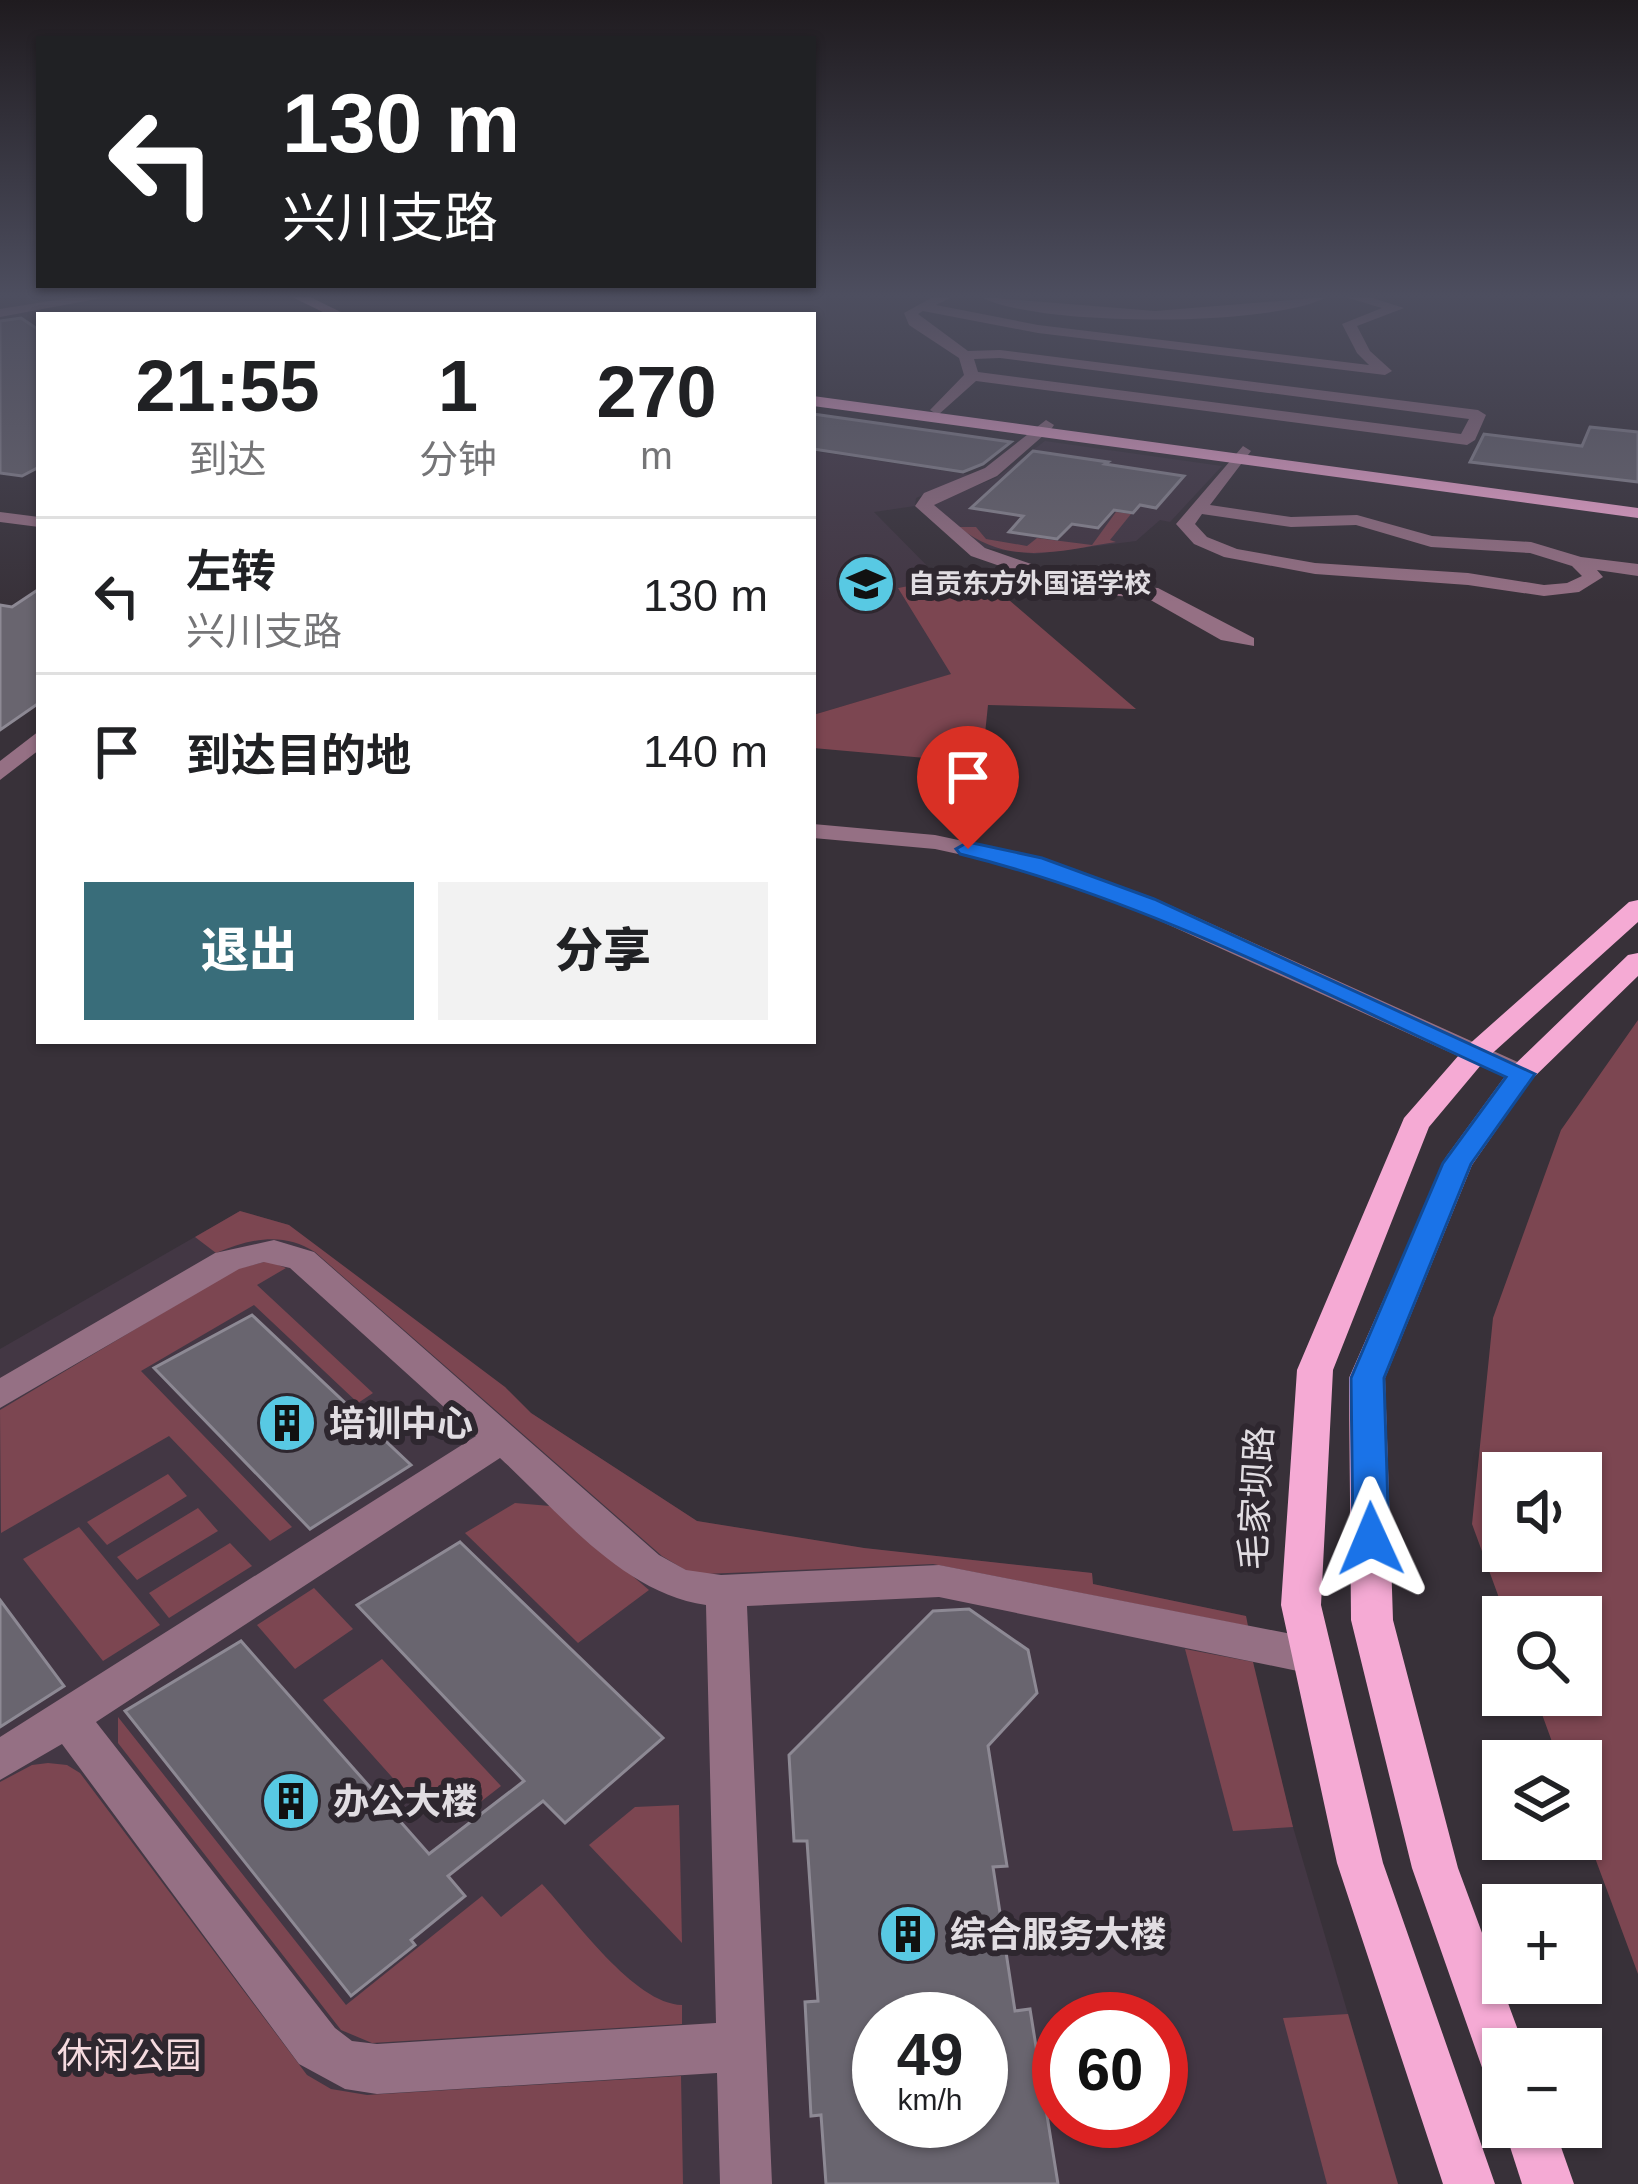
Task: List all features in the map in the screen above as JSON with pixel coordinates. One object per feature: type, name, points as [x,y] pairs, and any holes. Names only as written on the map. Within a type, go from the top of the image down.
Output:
[{"type":"main road","points":[[827,399],[1638,504]]},
{"type":"main road","points":[[831,399],[1043,428]]},
{"type":"main road","points":[[1228,453],[1638,513]]},
{"type":"main road","name":"毛家坝路","points":[[1469,2184],[1360,1863],[1301,1605],[1315,1370],[1415,1125],[1476,1053],[1638,908]]},
{"type":"main road","points":[[1492,2028],[1435,1868],[1372,1620],[1367,1378],[1457,1163],[1521,1074],[1638,961]]},
{"type":"main road","points":[[1535,2148],[1548,2184]]},
{"type":"street","points":[[938,410],[949,399]]},
{"type":"street","points":[[1149,399],[1467,440],[1478,415],[1352,399]]},
{"type":"street","points":[[1043,428],[991,472],[930,497],[924,506],[978,552],[1058,587],[1151,592],[1247,642]]},
{"type":"street","points":[[1199,473],[1228,453]]},
{"type":"street","points":[[1228,453],[1185,524],[1190,535],[1210,547],[1342,574],[1461,579],[1557,590],[1571,589],[1593,577],[1580,562]]},
{"type":"street","points":[[1196,508],[1291,522],[1357,520],[1431,542],[1531,548],[1580,562],[1638,570]]},
{"type":"street","points":[[0,517],[36,522]]},
{"type":"street","points":[[816,831],[935,842],[1034,863],[1145,904],[1521,1074]]},
{"type":"street","points":[[0,1395],[227,1261],[267,1250],[302,1260],[660,1577],[698,1589],[726,1591],[939,1581],[1312,1655]]},
{"type":"street","points":[[0,1762],[502,1438]]},
{"type":"street","points":[[726,1591],[746,2184]]},
{"type":"street","points":[[68,1718],[317,2046],[333,2060],[352,2068],[377,2069],[742,2046]]},
{"type":"shaded area","points":[[1045,441],[1222,466],[1170,522],[1160,520],[1136,541],[1035,554],[985,548],[930,504],[996,478]]},
{"type":"shaded area","name":"自贡东方外国语学校","points":[[816,451],[972,475],[916,498],[915,506],[874,512],[941,580],[899,588],[952,674],[816,714]]},
{"type":"shaded area","points":[[240,1211],[289,1225],[505,1387],[531,1413],[697,1521],[864,1548],[1092,1573],[1093,1584],[1246,1616],[1256,1680],[1293,1827],[1398,2184],[0,2184],[0,1349]]},
{"type":"green space","points":[[1116,512],[1131,514],[1110,540],[1116,542],[1054,552],[996,547],[959,527],[976,527],[986,539],[1027,546],[1037,538],[1092,545]]},
{"type":"green space","points":[[941,580],[1009,600],[1136,709],[988,705],[982,763],[816,748],[816,714],[951,674],[898,588]]},
{"type":"green space","points":[[1638,1020],[1638,1974],[1596,1860],[1602,1860],[1602,1740],[1551,1740],[1543,1716],[1602,1716],[1602,1596],[1498,1596],[1490,1572],[1602,1572],[1602,1452],[1482,1452],[1482,1551],[1472,1524],[1493,1318],[1561,1130]]},
{"type":"green space","points":[[240,1211],[289,1225],[505,1387],[531,1413],[697,1521],[864,1548],[1092,1573],[1093,1584],[1246,1616],[1248,1626],[933,1564],[687,1571],[662,1556],[315,1252],[291,1241],[266,1239],[216,1253],[195,1237]]},
{"type":"green space","points":[[268,1261],[286,1268],[257,1285],[373,1393],[358,1403],[254,1305],[141,1371],[292,1527],[270,1541],[169,1436],[1,1533],[0,1410],[236,1269]]},
{"type":"green space","points":[[168,1474],[187,1496],[107,1545],[87,1522]]},
{"type":"green space","points":[[515,1503],[550,1506],[649,1590],[578,1643],[465,1533]]},
{"type":"green space","points":[[198,1508],[218,1531],[137,1580],[117,1557]]},
{"type":"green space","points":[[79,1527],[160,1625],[103,1661],[23,1559]]},
{"type":"green space","points":[[230,1543],[252,1566],[169,1618],[149,1593]]},
{"type":"green space","points":[[314,1588],[353,1629],[295,1669],[257,1625]]},
{"type":"green space","points":[[1185,1649],[1253,1662],[1293,1827],[1233,1831]]},
{"type":"green space","points":[[382,1659],[501,1786],[456,1821],[423,1785],[408,1795],[323,1700]]},
{"type":"green space","points":[[118,1717],[346,2005],[482,1896],[501,1917],[542,1884],[625,1975],[664,2001],[682,2005],[682,2024],[372,2043],[341,2030],[118,1743]]},
{"type":"green space","name":"休闲公园","points":[[32,1765],[67,1765],[80,1773],[307,2075],[331,2089],[367,2095],[681,2076],[683,2184],[0,2184],[0,1782]]},
{"type":"green space","points":[[679,1805],[682,1943],[589,1845],[635,1807]]},
{"type":"green space","points":[[1348,2014],[1398,2184],[1327,2184],[1283,2018]]},
{"type":"building","points":[[0,399],[36,399],[36,469],[22,476],[0,473]]},
{"type":"building","points":[[816,414],[1011,442],[983,464],[963,472],[816,449]]},
{"type":"building","points":[[1590,427],[1638,432],[1638,482],[1470,462],[1484,434],[1582,446]]},
{"type":"building","points":[[1033,451],[1184,476],[1156,508],[1140,505],[1133,513],[1114,510],[1098,528],[1072,524],[1057,539],[1009,532],[1023,516],[971,508]]},
{"type":"building","points":[[36,591],[36,705],[0,730],[0,605],[12,607]]},
{"type":"building","name":"培训中心","points":[[252,1315],[411,1465],[310,1529],[154,1368]]},
{"type":"building","points":[[460,1542],[663,1738],[565,1823],[543,1801],[448,1876],[465,1896],[411,1940],[415,1945],[351,1996],[125,1711],[241,1641],[429,1854],[524,1781],[357,1605]]},
{"type":"building","points":[[0,1600],[64,1686],[0,1727]]},
{"type":"building","name":"综合服务大楼","points":[[969,1609],[1028,1650],[1037,1693],[988,1746],[1007,1866],[993,1867],[1015,2011],[1030,2009],[1032,2022],[1032,2148],[1052,2148],[1058,2184],[826,2184],[821,2115],[811,2116],[805,2002],[818,2001],[807,1841],[794,1841],[789,1755],[933,1611]]},
{"type":"place","name":"自贡东方外国语学校","points":[[866,584]]},
{"type":"place","name":"培训中心","points":[[287,1423]]},
{"type":"place","name":"办公大楼","points":[[291,1801]]},
{"type":"place","name":"综合服务大楼","points":[[908,1934]]},
{"type":"route","points":[[968,849],[1034,863],[1145,904],[1521,1074],[1457,1163],[1367,1378],[1371,1539]]}]
